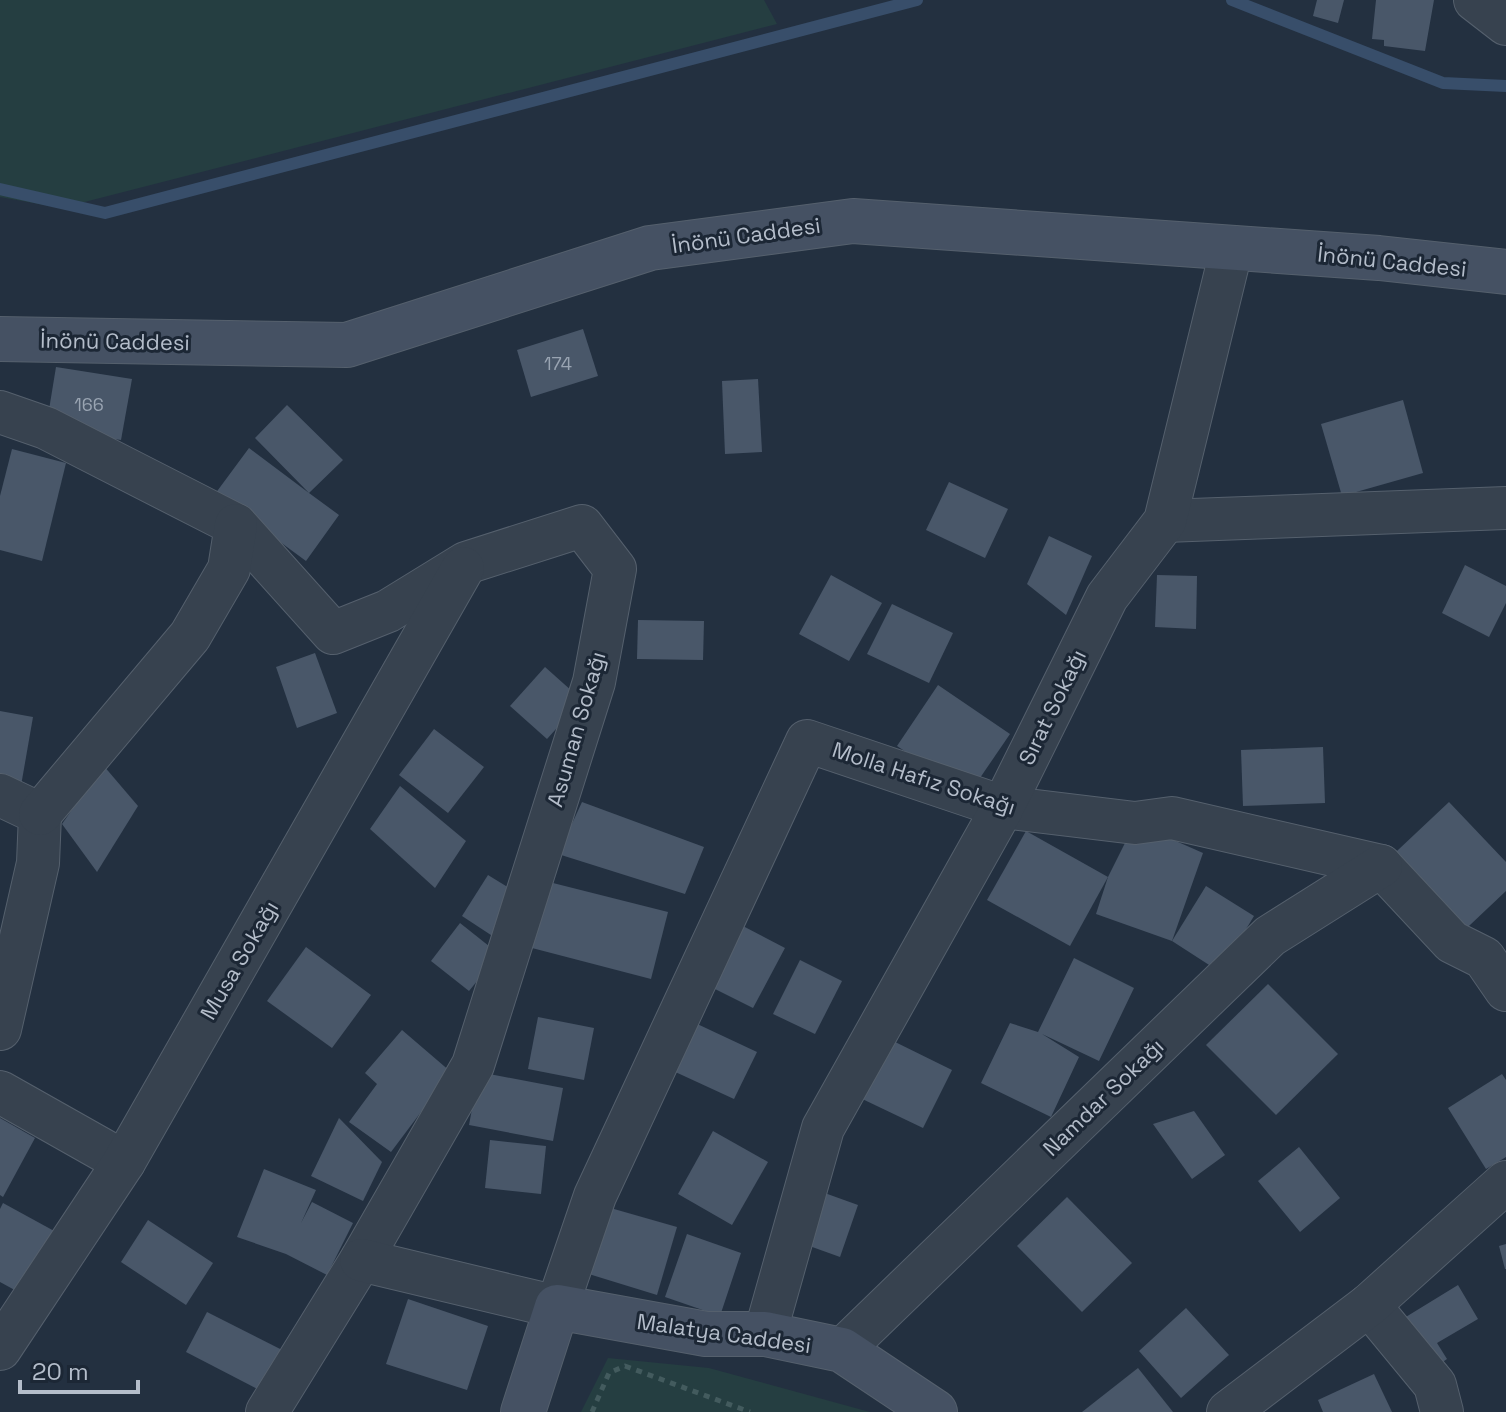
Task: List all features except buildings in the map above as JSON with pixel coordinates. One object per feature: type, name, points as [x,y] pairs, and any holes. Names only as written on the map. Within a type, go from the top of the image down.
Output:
[{"type":"street","points":[[1475,0],[1506,24]]},
{"type":"street","name":"İnönü Caddesi","points":[[0,339],[347,345],[650,248],[853,221],[1379,258],[1506,272]]},
{"type":"street","name":"Sırat Sokağı","points":[[765,1334],[823,1128],[1003,807],[1107,597],[1165,521],[1232,247]]},
{"type":"street","name":"Asuman Sokağı","points":[[0,412],[46,428],[236,525],[333,633],[388,611],[466,563],[582,526],[615,569],[594,682],[473,1065],[361,1260],[267,1412]]},
{"type":"street","points":[[1165,521],[1506,508]]},
{"type":"street","points":[[0,1029],[38,863],[40,814],[190,636],[229,569],[236,525]]},
{"type":"street","name":"Musa Sokağı","points":[[0,1349],[124,1162],[466,563]]},
{"type":"street","name":"Molla Hafız Sokağı","points":[[557,1307],[595,1196],[807,741],[1003,807],[1135,823],[1172,818],[1381,866]]},
{"type":"street","points":[[0,795],[40,814]]},
{"type":"street","points":[[1381,866],[1452,942],[1499,962]]},
{"type":"street","name":"Namdar Sokağı","points":[[842,1350],[1270,936],[1381,866]]},
{"type":"street","points":[[0,1092],[124,1162]]},
{"type":"street","points":[[1228,1412],[1369,1305],[1506,1182]]},
{"type":"street","points":[[361,1260],[557,1307],[523,1412]]},
{"type":"street","points":[[1369,1305],[1435,1385],[1442,1412]]},
{"type":"street","name":"Malatya Caddesi","points":[[557,1307],[706,1334],[765,1334],[842,1350],[935,1412]]},
{"type":"path","points":[[592,1412],[609,1373],[625,1366],[750,1412]]},
{"type":"green space","points":[[0,0],[764,0],[777,24],[61,208],[0,197]]},
{"type":"green space","points":[[608,1358],[709,1368],[870,1412],[581,1412]]},
{"type":"waterway","points":[[0,189],[105,213],[917,0]]},
{"type":"waterway","points":[[1232,0],[1443,83],[1506,86]]}]
